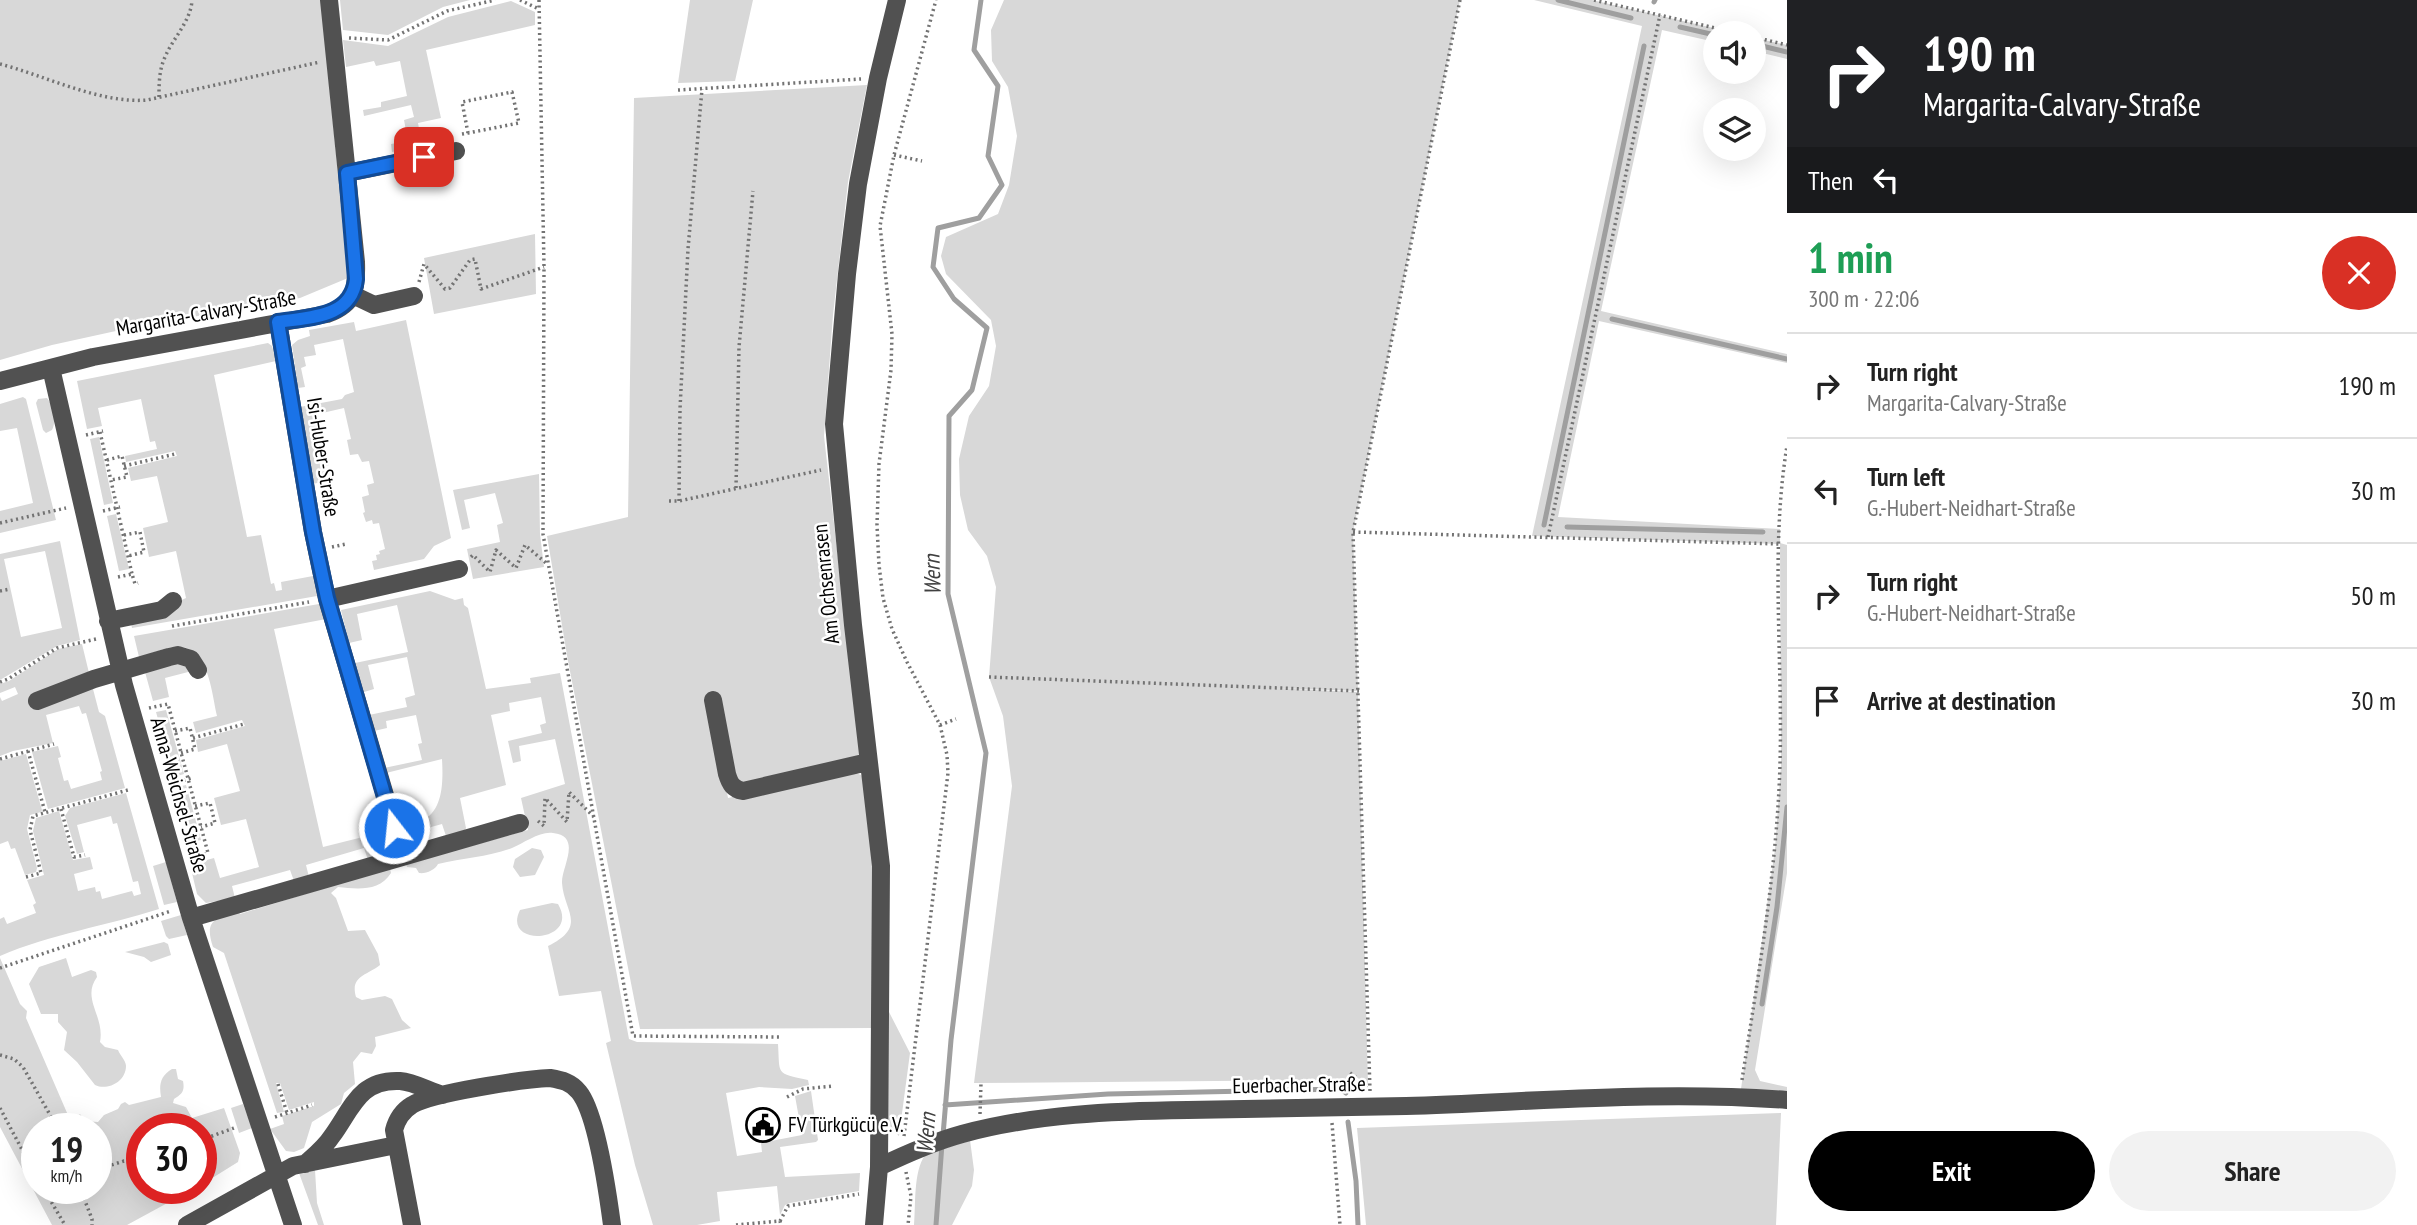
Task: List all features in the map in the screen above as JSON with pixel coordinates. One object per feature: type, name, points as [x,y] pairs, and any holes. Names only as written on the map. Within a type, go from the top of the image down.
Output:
[{"type":"street","points":[[329,0],[356,279],[352,295],[374,304],[414,296]]},
{"type":"street","name":"Am Ochsenrasen","points":[[878,1167],[881,866],[834,424],[858,184],[877,78],[897,0]]},
{"type":"street","points":[[347,173],[454,143]]},
{"type":"street","name":"Margarita-Calvary-Straße","points":[[0,381],[142,347],[327,314],[338,310],[352,295]]},
{"type":"street","name":"Isi-Huber-Straße","points":[[278,322],[313,532],[327,598],[403,856]]},
{"type":"street","name":"Anna-Weichsel-Straße","points":[[51,368],[120,671],[191,918],[293,1225]]},
{"type":"street","points":[[327,598],[459,569]]},
{"type":"street","points":[[110,628],[162,610],[173,601]]},
{"type":"street","points":[[37,701],[120,671],[178,655],[191,659],[198,670]]},
{"type":"street","points":[[713,700],[727,774],[738,790],[744,791],[868,762]]},
{"type":"street","points":[[191,918],[525,818]]},
{"type":"street","points":[[412,1225],[394,1130],[397,1119],[415,1103],[443,1095],[539,1079],[563,1080],[581,1093],[591,1119],[606,1182],[612,1225]]},
{"type":"street","points":[[305,1164],[323,1147],[349,1107],[366,1090],[381,1083],[400,1081],[443,1095]]},
{"type":"street","name":"Euerbacher Straße","points":[[878,1167],[963,1134],[1065,1116],[1116,1111],[1373,1107],[1666,1095],[1787,1100]]},
{"type":"street","points":[[187,1225],[293,1166],[396,1144]]},
{"type":"street","points":[[874,1225],[878,1167]]},
{"type":"path","points":[[159,97],[164,59],[185,23],[192,8],[192,0]]},
{"type":"path","points":[[333,37],[388,40],[447,11],[495,0]]},
{"type":"path","points":[[520,0],[539,9]]},
{"type":"path","points":[[539,0],[544,267],[543,534],[634,1036],[782,1037]]},
{"type":"path","points":[[908,1225],[911,1196],[904,1156],[948,773],[940,725],[892,629],[883,598],[878,565],[879,464],[891,370],[892,334],[880,226],[894,155],[936,0]]},
{"type":"path","points":[[1373,1107],[1368,1086],[1353,532],[1460,0]]},
{"type":"path","points":[[1594,0],[1703,25]]},
{"type":"path","points":[[1548,537],[1660,15]]},
{"type":"path","points":[[1766,40],[1787,45]]},
{"type":"path","points":[[0,64],[131,101],[335,58]]},
{"type":"path","points":[[678,90],[877,78]]},
{"type":"path","points":[[680,501],[680,409],[688,249],[702,89]]},
{"type":"path","points":[[454,143],[468,133],[519,123],[512,92],[461,102],[468,133]]},
{"type":"path","points":[[894,155],[922,162]]},
{"type":"path","points":[[736,488],[739,347],[753,191]]},
{"type":"path","points":[[414,296],[424,264],[445,289],[450,288],[470,260],[475,258],[481,289],[544,267]]},
{"type":"path","points":[[86,435],[101,431],[132,573],[135,584],[138,583]]},
{"type":"path","points":[[1739,1096],[1775,849],[1780,765],[1780,544],[1787,446]]},
{"type":"path","points":[[124,466],[175,454]]},
{"type":"path","points":[[107,460],[122,456],[127,477],[111,480]]},
{"type":"path","points":[[669,501],[680,501],[837,466]]},
{"type":"path","points":[[0,523],[82,504]]},
{"type":"path","points":[[103,511],[119,508]]},
{"type":"path","points":[[124,536],[140,532],[144,552],[128,556]]},
{"type":"path","points":[[1353,532],[1780,544]]},
{"type":"path","points":[[459,569],[473,555],[490,572],[496,550],[516,568],[525,545],[547,564]]},
{"type":"path","points":[[118,577],[132,573]]},
{"type":"path","points":[[0,591],[10,589]]},
{"type":"path","points":[[172,626],[327,598]]},
{"type":"path","points":[[0,682],[57,648],[110,628]]},
{"type":"path","points":[[989,677],[1359,691]]},
{"type":"path","points":[[149,708],[169,704],[195,806],[210,852],[194,857]]},
{"type":"path","points":[[940,725],[956,719]]},
{"type":"path","points":[[193,738],[244,724]]},
{"type":"path","points":[[175,732],[190,728],[195,749],[181,752]]},
{"type":"path","points":[[0,759],[54,744]]},
{"type":"path","points":[[28,751],[46,812]]},
{"type":"path","points":[[173,783],[190,779]]},
{"type":"path","points":[[26,877],[41,873],[30,830],[33,816],[128,790]]},
{"type":"path","points":[[525,818],[544,826],[545,799],[567,822],[569,792],[594,817]]},
{"type":"path","points":[[195,806],[210,803],[215,823],[201,827]]},
{"type":"path","points":[[61,808],[74,858],[85,855]]},
{"type":"path","points":[[0,968],[163,914]]},
{"type":"path","points":[[0,1055],[14,1059],[23,1068],[49,1113]]},
{"type":"path","points":[[1350,1073],[1368,1086]]},
{"type":"path","points":[[980,1111],[981,1083]]},
{"type":"path","points":[[278,1084],[287,1113]]},
{"type":"path","points":[[787,1097],[803,1089],[834,1086]]},
{"type":"path","points":[[275,1116],[312,1105]]},
{"type":"path","points":[[1331,1107],[1340,1225]]},
{"type":"path","points":[[0,1108],[21,1148]]},
{"type":"path","points":[[217,1135],[234,1128]]},
{"type":"path","points":[[736,1225],[780,1223],[788,1206],[877,1191]]},
{"type":"path","points":[[53,1204],[65,1225]]},
{"type":"path","points":[[86,1204],[92,1225]]},
{"type":"shaded area","points":[[0,0],[321,0],[348,278],[300,298],[125,329],[0,360]]},
{"type":"shaded area","points":[[340,0],[470,0],[443,7],[388,35],[343,30]]},
{"type":"shaded area","points":[[690,0],[753,0],[735,81],[678,83]]},
{"type":"shaded area","points":[[1004,0],[1460,0],[1353,532],[1358,691],[1273,688],[1358,692],[1368,1085],[1353,1075],[1349,1080],[974,1083],[1012,786],[1003,716],[989,677],[996,587],[987,556],[968,530],[960,495],[959,459],[969,416],[989,386],[996,346],[991,320],[946,274],[941,256],[946,237],[998,214],[1009,185],[1017,136],[1008,87],[992,61],[991,30]]},
{"type":"shaded area","points":[[1534,0],[1592,0],[1703,26],[1703,39],[1662,30],[1601,311],[1787,354],[1787,363],[1599,321],[1558,517],[1780,529],[1780,543],[1787,545],[1787,873],[1755,1070],[1760,1081],[1787,1087],[1787,1100],[1740,1096],[1775,849],[1781,765],[1780,544],[1532,536],[1642,26]]},
{"type":"shaded area","points":[[511,1],[535,12],[535,25],[426,50],[441,118],[418,123],[422,145],[392,152],[391,144],[408,141],[404,120],[414,117],[411,105],[364,116],[363,110],[381,107],[381,102],[407,96],[400,61],[376,66],[374,61],[346,67],[343,40],[388,46],[448,17]]},
{"type":"shaded area","points":[[1766,41],[1787,45],[1787,59],[1766,54]]},
{"type":"shaded area","points":[[867,85],[848,182],[833,315],[824,436],[859,755],[852,760],[769,776],[740,786],[709,693],[728,798],[851,771],[861,775],[864,780],[873,859],[873,1028],[640,1029],[568,661],[547,536],[628,517],[634,98]]},
{"type":"shaded area","points":[[535,234],[536,294],[434,314],[424,258]]},
{"type":"shaded area","points":[[406,320],[451,538],[434,546],[424,559],[374,570],[372,561],[377,560],[376,555],[385,549],[379,523],[373,524],[372,520],[366,522],[363,513],[362,497],[369,495],[367,485],[374,483],[369,461],[362,462],[358,454],[350,455],[347,440],[351,439],[344,408],[318,414],[329,465],[325,466],[325,481],[313,484],[300,407],[342,399],[354,392],[343,339],[314,345],[316,355],[304,357],[306,366],[301,368],[305,387],[298,388],[292,345],[310,336],[309,330],[354,322],[356,331]]},
{"type":"shaded area","points":[[268,343],[272,346],[276,361],[214,375],[247,537],[261,535],[271,584],[274,583],[276,591],[282,590],[281,582],[313,576],[317,596],[132,628],[131,623],[186,598],[176,551],[149,557],[143,528],[168,522],[157,476],[131,481],[128,468],[177,456],[175,451],[126,462],[125,456],[157,449],[155,441],[150,442],[141,399],[98,408],[102,426],[87,429],[77,381]]},
{"type":"shaded area","points":[[23,397],[26,399],[56,520],[0,533],[0,511],[33,503],[17,428],[0,431],[0,404]]},
{"type":"shaded area","points":[[47,398],[53,409],[54,422],[52,430],[46,433],[36,403],[38,399]]},
{"type":"shaded area","points":[[99,437],[113,503],[104,505],[90,439]]},
{"type":"shaded area","points":[[539,474],[540,534],[544,567],[473,579],[467,549],[500,542],[497,525],[503,523],[495,493],[464,500],[470,528],[462,530],[453,490]]},
{"type":"shaded area","points":[[116,514],[129,569],[119,571],[107,516]]},
{"type":"shaded area","points":[[60,541],[80,640],[57,646],[0,680],[0,554]],"holes":[[[45,551],[62,628],[21,637],[4,559]]]},
{"type":"shaded area","points":[[430,591],[455,600],[463,598],[464,605],[468,608],[486,689],[531,683],[530,678],[560,673],[629,1039],[637,1042],[778,1044],[781,1071],[808,1080],[809,1085],[792,1089],[759,1087],[726,1093],[737,1156],[762,1152],[761,1143],[802,1135],[795,1096],[811,1091],[818,1140],[780,1147],[785,1177],[860,1173],[859,1191],[790,1203],[785,1205],[780,1215],[777,1186],[717,1192],[720,1221],[697,1225],[653,1225],[635,1165],[606,1043],[611,1041],[601,991],[559,996],[548,946],[560,939],[571,925],[562,883],[569,846],[567,840],[562,835],[548,833],[503,851],[438,864],[433,870],[424,873],[407,867],[406,864],[528,830],[521,798],[565,784],[555,739],[519,746],[521,761],[513,763],[508,741],[542,733],[540,725],[546,723],[541,697],[509,703],[510,711],[491,715],[506,785],[460,798],[465,830],[446,836],[442,824],[424,829],[427,841],[422,842],[415,841],[407,834],[403,827],[425,819],[436,808],[441,792],[442,759],[386,773],[384,768],[422,760],[418,744],[422,743],[416,715],[386,721],[387,728],[374,731],[369,715],[407,707],[405,698],[415,695],[407,657],[368,665],[374,689],[364,692],[355,663],[408,652],[397,605],[357,614],[362,640],[349,643],[341,610]]},
{"type":"shaded area","points":[[322,605],[326,619],[274,629],[323,847],[387,831],[389,847],[384,853],[368,860],[364,848],[306,865],[309,877],[294,881],[290,870],[232,886],[235,898],[206,903],[197,894],[192,873],[203,861],[214,858],[220,878],[259,867],[246,819],[221,825],[214,798],[240,791],[227,744],[198,752],[196,740],[245,726],[242,720],[196,733],[193,722],[217,716],[204,665],[191,650],[182,647],[165,648],[139,657],[134,636]]},
{"type":"shaded area","points":[[82,644],[89,673],[35,693],[93,689],[99,712],[105,716],[125,788],[48,809],[32,752],[58,746],[64,781],[68,780],[71,789],[102,780],[86,713],[82,714],[79,706],[46,715],[53,743],[0,756],[0,697],[2,701],[18,694],[15,687],[0,693],[0,684],[58,649]]},
{"type":"shaded area","points":[[179,660],[192,671],[165,678],[169,697],[153,701],[145,672]]},
{"type":"shaded area","points":[[166,710],[184,774],[174,777],[156,712]]},
{"type":"shaded area","points":[[26,754],[42,810],[30,815],[27,829],[37,868],[36,872],[25,875],[15,848],[11,849],[8,841],[0,844],[0,761]]},
{"type":"shaded area","points":[[186,785],[201,840],[193,842],[177,787]]},
{"type":"shaded area","points":[[126,793],[159,909],[39,942],[0,956],[0,919],[4,917],[7,924],[36,913],[33,905],[36,903],[27,880],[44,875],[33,831],[36,818],[59,811],[73,860],[90,857],[93,869],[74,874],[78,891],[95,887],[96,892],[100,891],[102,899],[132,891],[134,896],[141,894],[138,881],[133,882],[117,823],[113,824],[111,816],[77,825],[84,852],[77,854],[65,816],[70,808]]},
{"type":"shaded area","points":[[532,848],[541,850],[544,857],[535,875],[520,877],[513,867],[515,859]]},
{"type":"shaded area","points":[[166,862],[177,902],[164,905],[153,866]]},
{"type":"shaded area","points":[[390,868],[391,873],[386,879],[374,886],[338,887],[331,893],[336,898],[348,931],[365,930],[378,954],[380,965],[357,981],[356,997],[362,1000],[385,996],[392,999],[402,1020],[411,1028],[375,1037],[376,1046],[372,1054],[361,1052],[353,1062],[355,1084],[344,1093],[341,1104],[312,1122],[304,1148],[294,1152],[286,1151],[270,1129],[284,1124],[282,1116],[314,1106],[314,1102],[289,1110],[280,1083],[276,1083],[284,1112],[277,1113],[224,953],[213,947],[211,926],[217,919],[237,910],[240,914]]},
{"type":"shaded area","points":[[558,904],[562,917],[559,927],[540,936],[521,931],[517,922],[520,910]]},
{"type":"shaded area","points":[[181,915],[187,935],[169,939],[161,921]]},
{"type":"shaded area","points":[[164,942],[168,944],[171,955],[151,962],[144,957],[125,952]]},
{"type":"shaded area","points":[[0,958],[20,1004],[27,1011],[26,1018],[67,1113],[21,1113],[21,1167],[0,1127]]},
{"type":"shaded area","points":[[66,958],[72,977],[91,970],[96,972],[97,977],[91,993],[101,1033],[100,1042],[105,1047],[118,1050],[126,1066],[123,1077],[110,1086],[95,1085],[64,1050],[67,1032],[58,1022],[58,1014],[41,1014],[29,984],[39,967]]},
{"type":"shaded area","points":[[888,1010],[910,1053],[899,1136],[892,1130],[887,1119]]},
{"type":"shaded area","points":[[172,1069],[176,1069],[178,1079],[183,1081],[184,1087],[173,1103],[186,1107],[189,1113],[126,1113],[126,1204],[166,1204],[127,1225],[52,1225],[41,1204],[112,1204],[112,1113],[109,1113],[125,1102],[129,1105],[161,1097],[161,1081]]},
{"type":"shaded area","points":[[243,1104],[252,1128],[239,1133],[231,1108]]},
{"type":"shaded area","points":[[224,1108],[240,1153],[238,1162],[217,1175],[217,1113],[208,1113]]},
{"type":"shaded area","points":[[1781,1113],[1776,1225],[1366,1225],[1357,1128]]},
{"type":"shaded area","points":[[970,1140],[974,1170],[972,1186],[952,1225],[914,1225],[918,1171],[925,1155]]},
{"type":"shaded area","points":[[315,1170],[317,1203],[324,1225],[318,1225],[299,1173]]},
{"type":"waterway","name":"Wern","points":[[943,1135],[951,1040],[986,753],[948,594],[949,416],[972,390],[987,328],[954,299],[933,267],[938,228],[979,218],[1002,185],[988,156],[998,86],[974,50],[981,0]]},
{"type":"waterway","points":[[1558,0],[1631,18]]},
{"type":"waterway","points":[[1680,27],[1703,32]]},
{"type":"waterway","points":[[1544,525],[1644,46]]},
{"type":"waterway","points":[[1766,47],[1787,52]]},
{"type":"waterway","points":[[1612,319],[1787,359]]},
{"type":"waterway","points":[[1567,527],[1763,532]]},
{"type":"waterway","points":[[1762,1004],[1777,907],[1787,807]]},
{"type":"waterway","points":[[945,1105],[1108,1094],[1341,1089],[1346,1093]]},
{"type":"waterway","points":[[1348,1122],[1356,1181],[1358,1225]]},
{"type":"waterway","name":"Wern","points":[[936,1225],[942,1144]]},
{"type":"place","name":"FV Türkgücü e.V.","points":[[763,1125]]},
{"type":"route","points":[[394,828],[327,598],[313,532],[278,322],[338,310],[352,295],[356,262],[347,173],[424,157]]}]
